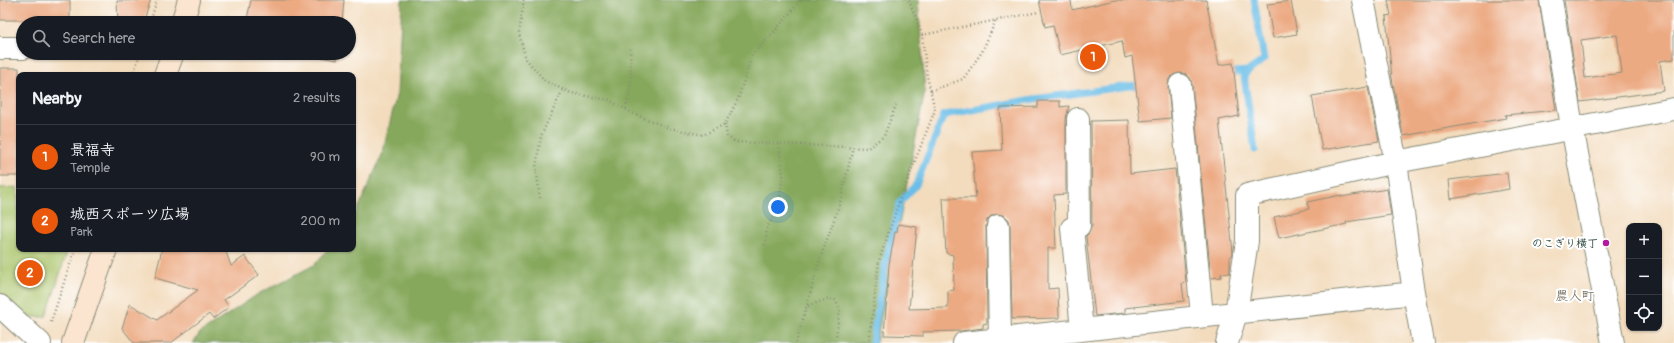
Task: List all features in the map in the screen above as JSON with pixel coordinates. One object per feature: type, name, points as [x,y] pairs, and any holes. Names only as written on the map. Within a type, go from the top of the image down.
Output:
[{"type":"street","points":[[184,16],[189,0]]},
{"type":"street","points":[[1363,0],[1396,162],[1414,293],[1423,343]]},
{"type":"street","points":[[1551,0],[1572,127],[1613,343]]},
{"type":"street","points":[[0,48],[16,48]]},
{"type":"street","points":[[166,72],[170,60]]},
{"type":"street","points":[[1180,85],[1202,316]]},
{"type":"street","points":[[1227,343],[1236,313],[1247,242],[1247,195],[1396,162],[1572,127],[1674,110]]},
{"type":"street","points":[[1078,119],[1079,226],[1072,228],[1082,330]]},
{"type":"street","points":[[998,226],[1000,339]]},
{"type":"street","points":[[73,343],[105,252]]},
{"type":"street","points":[[964,343],[1414,293]]},
{"type":"street","points":[[0,306],[45,336]]},
{"type":"path","points":[[152,16],[157,0]]},
{"type":"path","points":[[524,0],[519,34],[526,59],[545,81],[571,93],[609,100],[669,128],[703,136],[725,124],[738,99],[752,55],[775,31],[800,0]]},
{"type":"path","points":[[869,343],[879,261],[900,199],[935,110],[922,35],[909,0]]},
{"type":"path","points":[[922,35],[1038,12]]},
{"type":"path","points":[[931,91],[963,79],[982,52],[996,20]]},
{"type":"path","points":[[626,109],[631,84],[630,47]]},
{"type":"path","points":[[134,72],[138,60]]},
{"type":"path","points":[[540,198],[536,167],[541,136],[563,90]]},
{"type":"path","points":[[725,124],[727,136],[735,142],[868,148],[884,136],[896,105]]},
{"type":"path","points":[[765,245],[767,228],[778,207],[782,176],[779,144]]},
{"type":"path","points":[[796,343],[808,306],[820,259],[840,203],[853,147]]},
{"type":"path","points":[[45,336],[74,252]]},
{"type":"path","points":[[808,306],[827,299],[835,300],[840,310],[835,343]]},
{"type":"green space","points":[[402,0],[918,0],[925,91],[876,343],[193,343],[200,333],[258,294],[314,265],[325,252],[356,252],[356,213],[382,155],[397,93]]},
{"type":"green space","points":[[16,187],[16,252],[67,252],[46,317],[20,317],[0,298],[0,188]]},
{"type":"building","points":[[0,0],[70,0],[70,16],[16,16],[16,20],[0,20]]},
{"type":"building","points":[[151,0],[145,16],[118,16],[117,1]]},
{"type":"building","points":[[251,0],[344,0],[343,16],[248,16]]},
{"type":"building","points":[[1039,0],[1071,0],[1072,10],[1115,0],[1206,0],[1219,65],[1233,63],[1239,116],[1219,120],[1233,252],[1232,256],[1230,256],[1230,273],[1221,274],[1221,277],[1211,278],[1192,84],[1190,78],[1186,74],[1179,73],[1173,75],[1169,79],[1168,86],[1171,118],[1140,121],[1132,56],[1125,58],[1122,41],[1060,55],[1053,25],[1045,27]]},
{"type":"building","points":[[1388,0],[1539,0],[1556,110],[1505,115],[1506,118],[1403,136],[1392,78],[1386,16],[1391,15]]},
{"type":"building","points":[[1564,0],[1674,0],[1674,59],[1660,61],[1664,91],[1580,102]],"holes":[[[1617,35],[1622,73],[1585,78],[1581,40]]]},
{"type":"building","points":[[1291,1],[1297,34],[1273,38],[1267,4]]},
{"type":"building","points":[[0,68],[19,68],[19,72],[16,72],[16,176],[0,176]]},
{"type":"building","points":[[1368,87],[1379,141],[1322,150],[1312,96]]},
{"type":"building","points":[[1038,101],[1060,101],[1060,107],[1069,106],[1066,119],[1066,194],[1054,195],[1056,248],[1048,248],[1048,289],[1058,288],[1059,318],[1012,319],[1010,226],[1009,220],[1004,215],[997,214],[991,216],[987,220],[986,226],[987,323],[983,324],[983,328],[961,331],[923,332],[923,336],[884,335],[889,264],[898,224],[917,227],[909,309],[948,308],[948,291],[954,290],[953,255],[946,253],[943,198],[976,198],[972,152],[1002,150],[1000,108],[1038,107]]},
{"type":"building","points":[[1129,120],[1130,174],[1175,169],[1186,282],[1182,283],[1184,301],[1125,308],[1125,313],[1095,316],[1086,236],[1092,226],[1091,121]]},
{"type":"building","points":[[1507,173],[1509,189],[1451,199],[1449,180]]},
{"type":"building","points":[[1387,189],[1391,215],[1346,222],[1347,224],[1279,238],[1274,217],[1309,209],[1307,202],[1341,195],[1341,197]]},
{"type":"building","points":[[161,252],[226,252],[231,266],[245,256],[259,275],[224,300],[229,307],[213,319],[209,314],[171,343],[134,343],[122,328],[130,304],[157,320],[198,290],[155,278]]},
{"type":"waterway","points":[[1254,0],[1264,59],[1248,71],[1244,76],[1255,150]]},
{"type":"waterway","points":[[1226,73],[1247,71]]},
{"type":"waterway","points":[[872,343],[886,262],[900,202],[916,185],[944,115],[1034,99],[1144,84]]},
{"type":"place","name":"景福寺","points":[[1093,57]]},
{"type":"place","name":"のこぎり横丁","points":[[1606,243]]},
{"type":"place","name":"城西スポーツ広場","points":[[30,273]]},
{"type":"district","name":"農人町","points":[[1575,295]]}]
